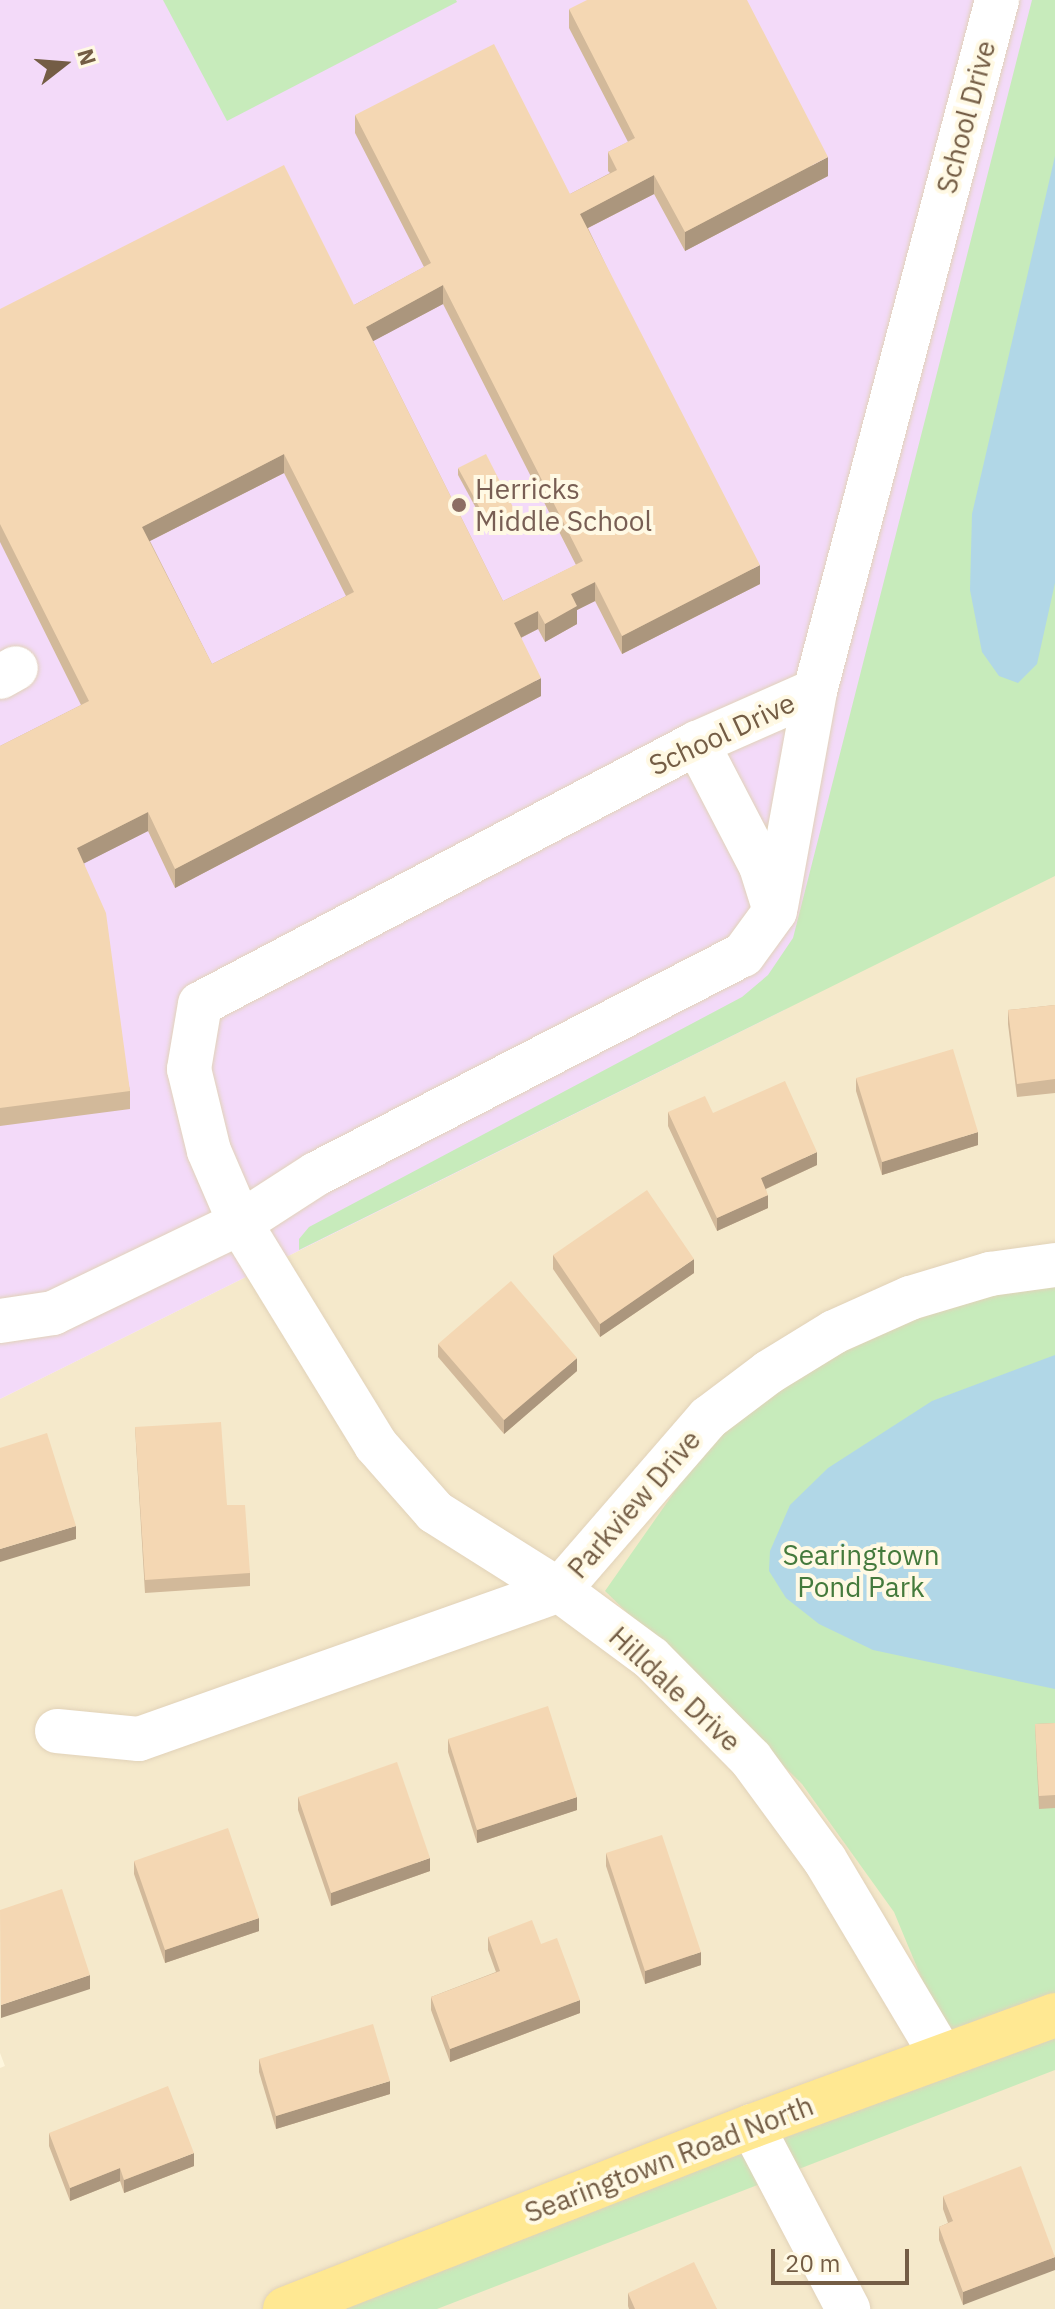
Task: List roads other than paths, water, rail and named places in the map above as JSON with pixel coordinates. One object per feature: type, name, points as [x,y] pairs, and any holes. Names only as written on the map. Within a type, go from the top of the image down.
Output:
[{"type":"main road","name":"Searingtown Road North","points":[[285,2309],[752,2126],[1055,2015]]},
{"type":"street","name":"School Drive","points":[[240,1223],[209,1151],[189,1069],[200,1004],[697,743],[815,691],[997,0]]},
{"type":"street","points":[[0,1321],[53,1313],[240,1223],[316,1174],[743,955],[775,911],[815,691]]},
{"type":"street","points":[[697,743],[761,866],[775,911]]},
{"type":"street","name":"Hilldale Drive","points":[[240,1223],[376,1445],[435,1512],[559,1590],[651,1658],[751,1759],[825,1860],[942,2056]]},
{"type":"street","name":"Parkview Drive","points":[[57,1731],[139,1739],[559,1590],[708,1418],[769,1372],[834,1332],[910,1298],[990,1274],[1055,1265]]},
{"type":"street","points":[[752,2126],[848,2309]]},
{"type":"water","points":[[1055,156],[1055,583],[1037,664],[1018,683],[999,676],[982,652],[970,590],[972,514]]},
{"type":"water","points":[[1055,1355],[1055,1689],[873,1650],[819,1624],[786,1598],[769,1571],[770,1551],[790,1505],[828,1468],[932,1401]]},
{"type":"place","name":"Herricks Middle School","points":[[459,505]]},
{"type":"park label","name":"Searingtown Pond Park","points":[[861,1571]]}]
